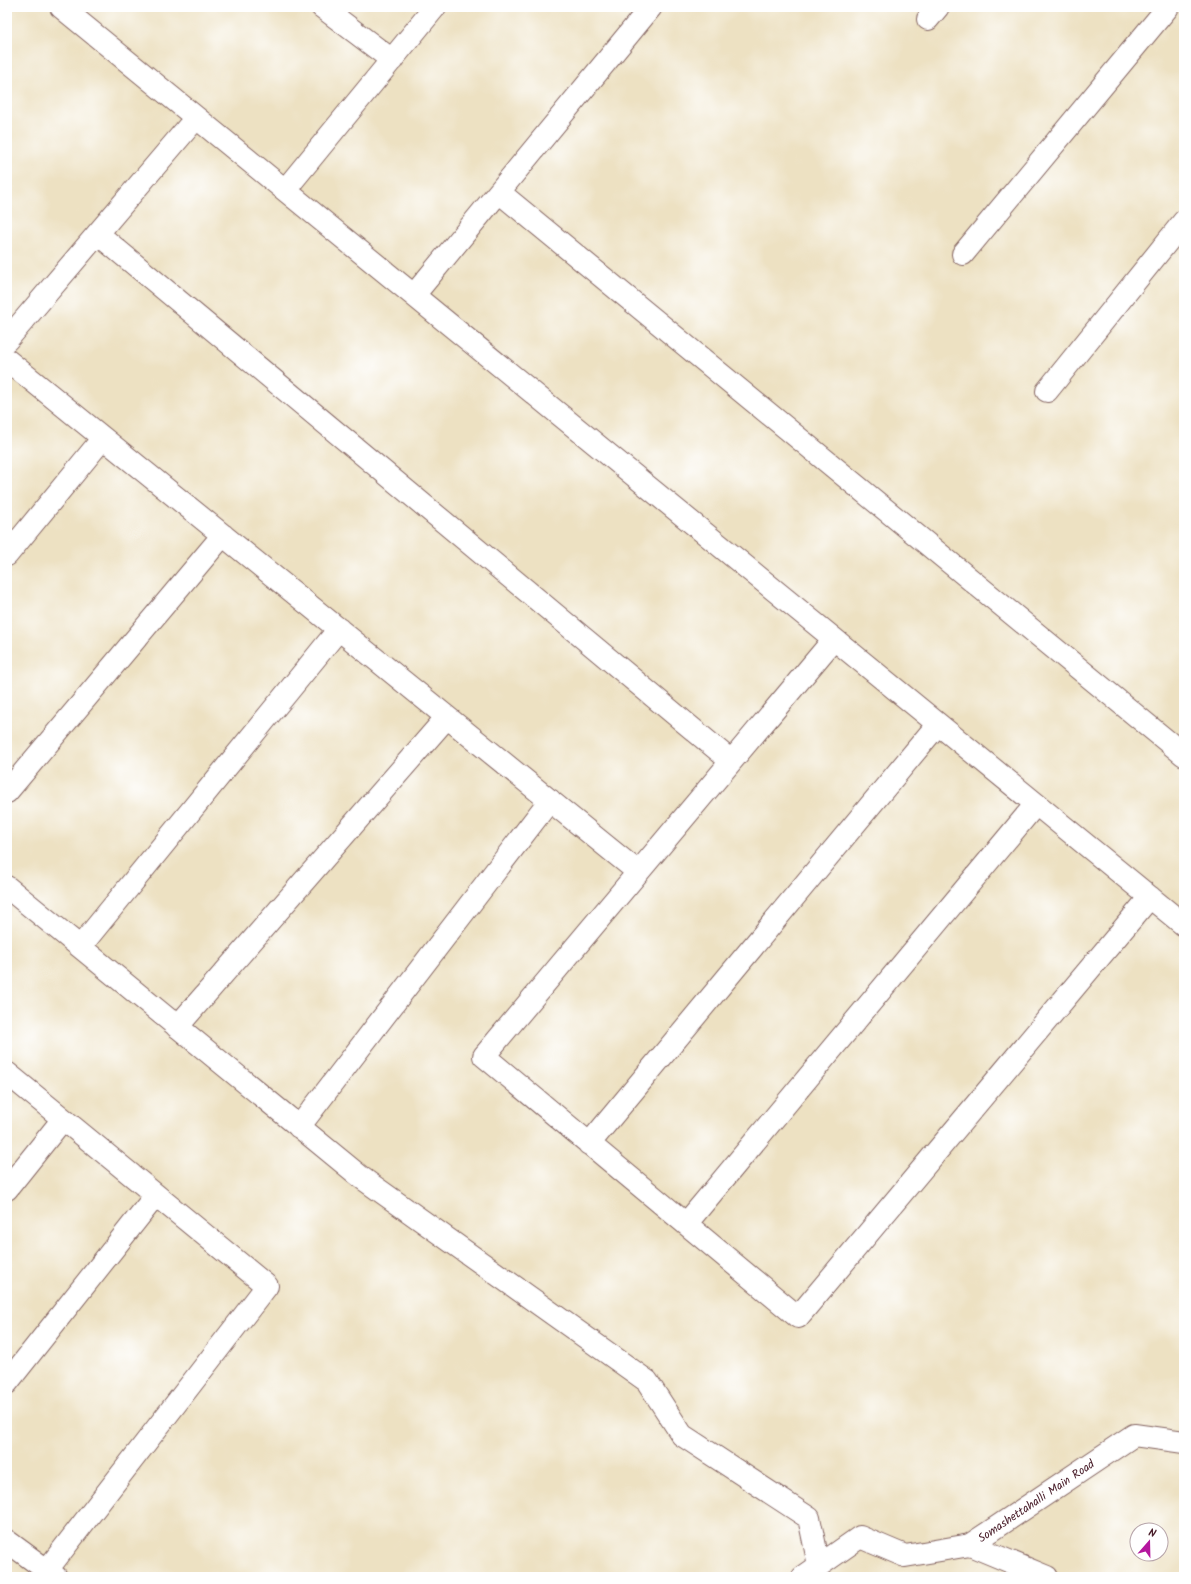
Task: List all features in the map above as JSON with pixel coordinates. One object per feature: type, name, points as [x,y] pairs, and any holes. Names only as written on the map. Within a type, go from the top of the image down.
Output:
[{"type":"street","points":[[61,7],[1184,925]]},
{"type":"street","points":[[322,7],[392,60]]},
{"type":"street","points":[[285,190],[435,7]]},
{"type":"street","points":[[414,296],[651,7]]},
{"type":"street","points":[[963,254],[1168,7]]},
{"type":"street","points":[[7,340],[196,118]]},
{"type":"street","points":[[499,192],[1184,755]]},
{"type":"street","points":[[1047,391],[1184,221]]},
{"type":"street","points":[[98,234],[731,761]]},
{"type":"street","points":[[7,360],[638,872]]},
{"type":"street","points":[[7,555],[103,438]]},
{"type":"street","points":[[7,792],[223,535]]},
{"type":"street","points":[[80,947],[339,630]]},
{"type":"street","points":[[834,639],[484,1056],[798,1317],[1150,897]]},
{"type":"street","points":[[177,1027],[447,716]]},
{"type":"street","points":[[589,1144],[938,724]]},
{"type":"street","points":[[300,1128],[550,800]]},
{"type":"street","points":[[686,1224],[1036,804]]},
{"type":"street","points":[[7,887],[362,1178],[647,1381],[682,1435],[809,1518],[811,1571]]},
{"type":"street","points":[[7,1073],[267,1286],[51,1574],[7,1541]]},
{"type":"street","points":[[7,1189],[63,1119]]},
{"type":"street","points":[[7,1383],[156,1195]]},
{"type":"street","name":"Somashettahalli Main Road","points":[[811,1571],[860,1537],[905,1556],[970,1545],[1134,1435],[1184,1442]]},
{"type":"street","points":[[970,1545],[1047,1577]]}]
